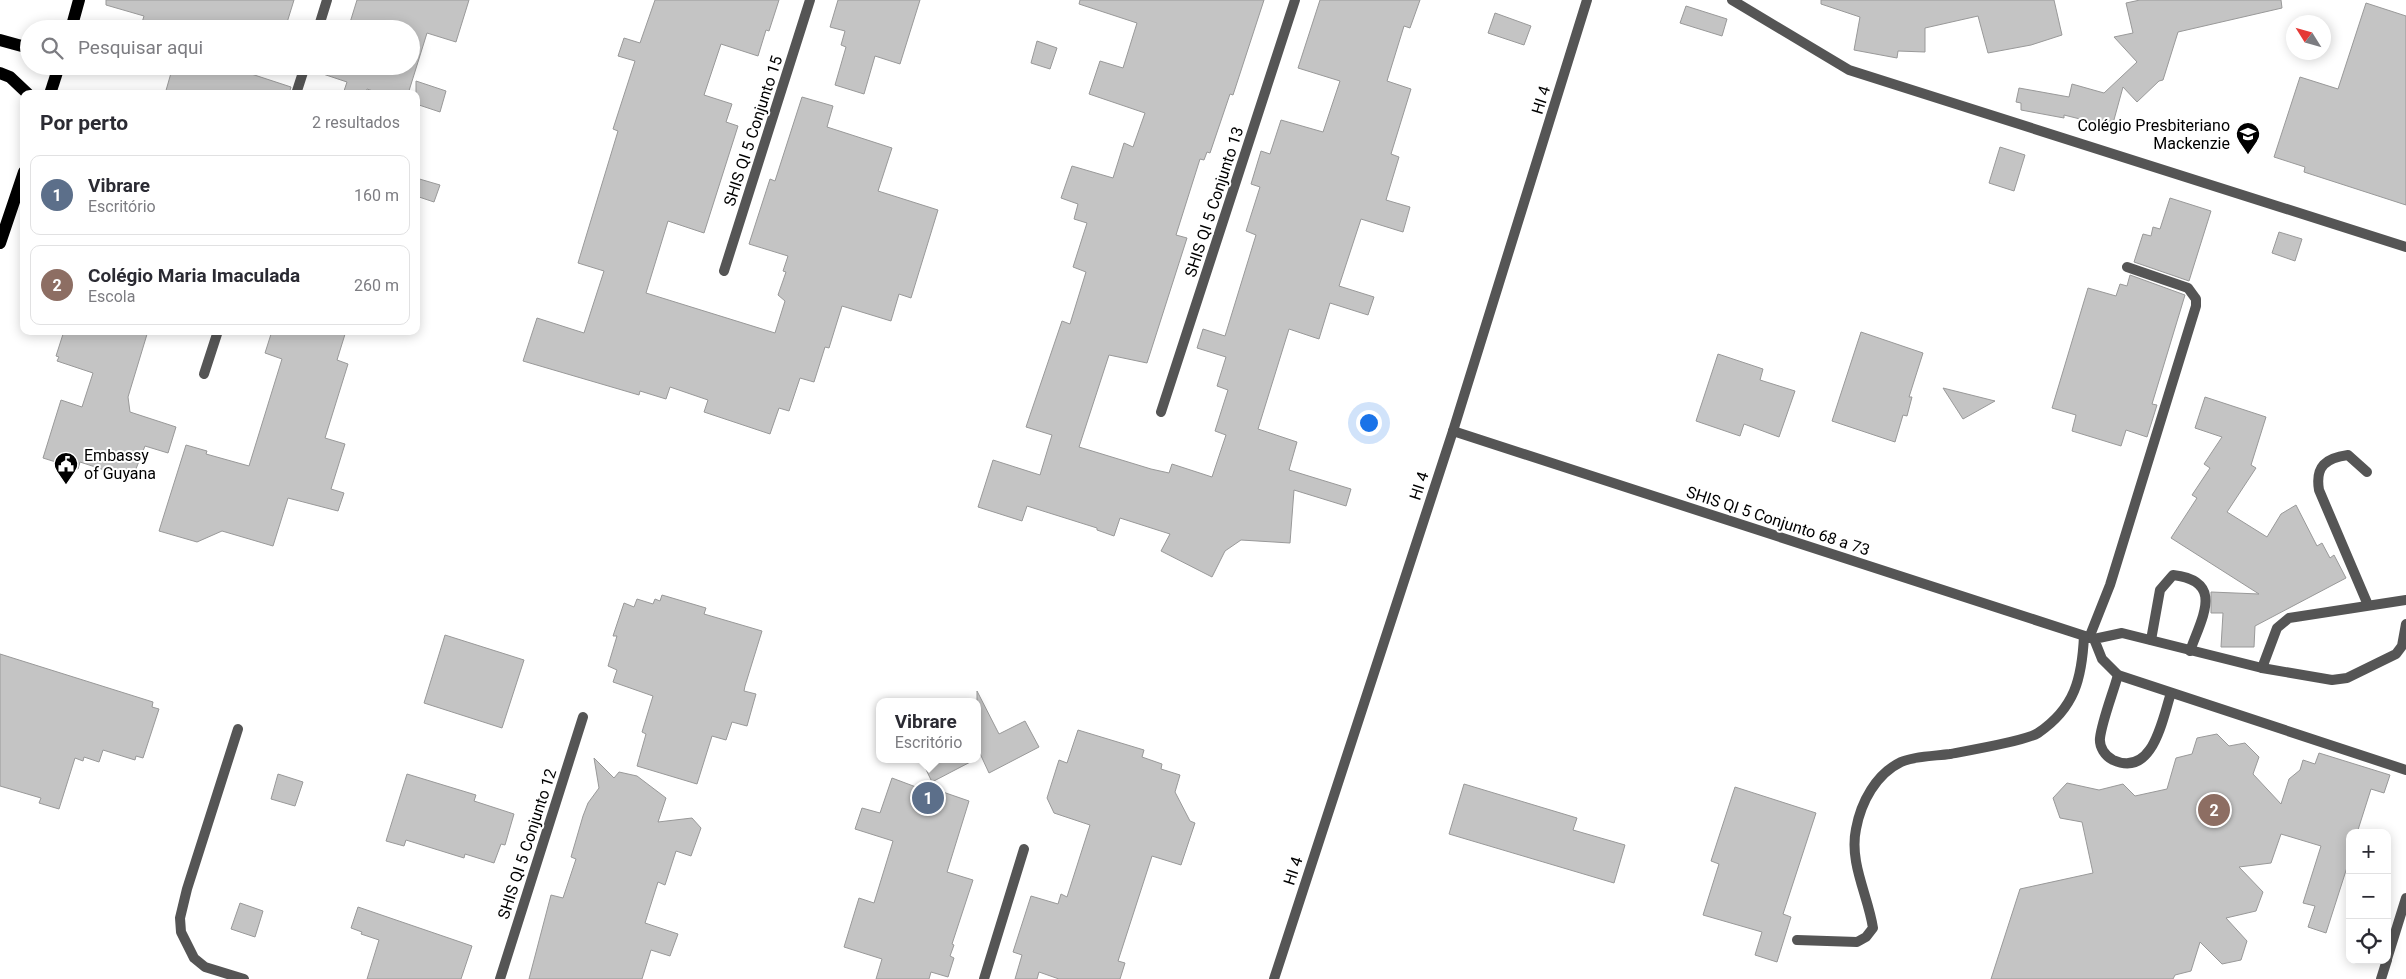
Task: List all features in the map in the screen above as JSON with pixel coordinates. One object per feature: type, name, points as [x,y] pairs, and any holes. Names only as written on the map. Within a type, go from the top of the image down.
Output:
[{"type":"main road","points":[[73,20],[79,0]]},
{"type":"main road","points":[[0,40],[20,46]]},
{"type":"main road","points":[[0,73],[10,77],[24,90]]},
{"type":"main road","points":[[51,90],[56,75]]},
{"type":"main road","points":[[0,243],[20,184]]},
{"type":"street","points":[[321,20],[327,0]]},
{"type":"street","name":"SHIS QI 5 Conjunto 15","points":[[724,271],[810,0]]},
{"type":"street","name":"SHIS QI 5 Conjunto 13","points":[[1161,412],[1295,0]]},
{"type":"street","name":"HI 4","points":[[1274,979],[1453,431],[1587,0]]},
{"type":"street","points":[[1732,0],[1849,70],[2406,246]]},
{"type":"street","points":[[297,90],[302,75]]},
{"type":"street","points":[[1797,940],[1857,942],[1866,938],[1873,928],[1856,866],[1856,829],[1867,795],[1883,775],[1902,762],[1972,750],[2037,734],[2065,708],[2077,688],[2089,637],[2110,585],[2196,306],[2196,299],[2188,288],[2127,267]]},
{"type":"street","points":[[204,374],[217,335]]},
{"type":"street","name":"SHIS QI 5 Conjunto 68 a 73","points":[[1453,431],[2089,637]]},
{"type":"street","points":[[2367,472],[2348,455],[2333,457],[2322,466],[2317,476],[2319,490],[2368,606]]},
{"type":"street","points":[[2151,640],[2160,590],[2166,580],[2173,575],[2191,577],[2203,589],[2207,599],[2190,651]]},
{"type":"street","points":[[2262,668],[2277,628],[2289,618],[2406,600]]},
{"type":"street","points":[[2089,637],[2122,633],[2262,668],[2332,680],[2347,678],[2396,654],[2402,646],[2406,624]]},
{"type":"street","points":[[2089,637],[2102,659],[2118,676],[2406,770]]},
{"type":"street","points":[[2118,676],[2100,739],[2102,750],[2110,758],[2124,765],[2136,763],[2148,754],[2156,738],[2170,693]]},
{"type":"street","name":"SHIS QI 5 Conjunto 12","points":[[500,979],[583,717]]},
{"type":"street","points":[[238,729],[187,889],[180,918],[181,932],[194,958],[205,968],[244,979]]},
{"type":"street","points":[[984,979],[1024,849]]},
{"type":"street","points":[[2391,947],[2406,898]]},
{"type":"street","points":[[2381,979],[2386,964]]},
{"type":"building","points":[[106,0],[294,0],[288,20],[143,20],[144,16],[106,5]]},
{"type":"building","points":[[357,0],[469,0],[456,42],[427,33],[420,55],[420,20],[351,20]]},
{"type":"building","points":[[655,0],[779,0],[769,31],[766,30],[758,56],[721,44],[704,95],[732,104],[726,122],[738,126],[704,233],[668,221],[646,293],[775,333],[785,301],[778,295],[786,272],[783,271],[788,256],[749,244],[770,179],[775,181],[802,97],[833,106],[827,127],[892,148],[878,191],[938,210],[911,298],[899,294],[891,321],[842,306],[829,348],[825,347],[814,382],[800,378],[789,411],[779,408],[770,434],[704,412],[708,400],[670,387],[666,399],[640,391],[639,395],[523,361],[537,318],[584,333],[604,271],[578,263],[618,131],[613,129],[635,61],[618,56],[624,38],[640,43]]},
{"type":"building","points":[[838,0],[920,0],[900,64],[875,56],[864,94],[835,85],[846,47],[841,45],[845,31],[830,27]]},
{"type":"building","points":[[1080,0],[1264,0],[1233,95],[1230,94],[1210,153],[1207,152],[1204,160],[1200,159],[1176,235],[1187,238],[1147,363],[1109,355],[1079,447],[1151,469],[1169,473],[1172,464],[1212,477],[1226,435],[1215,431],[1228,390],[1217,386],[1226,357],[1197,348],[1203,329],[1225,336],[1256,235],[1246,231],[1260,187],[1251,184],[1261,151],[1270,154],[1281,120],[1323,132],[1340,81],[1298,68],[1320,0],[1420,0],[1410,28],[1404,26],[1387,81],[1411,89],[1391,154],[1399,157],[1386,200],[1410,207],[1403,232],[1361,219],[1339,286],[1374,297],[1368,315],[1330,303],[1319,339],[1289,329],[1258,429],[1297,442],[1289,470],[1351,489],[1346,506],[1294,490],[1290,543],[1241,540],[1225,551],[1212,577],[1161,551],[1170,534],[1120,518],[1114,536],[1097,530],[1097,528],[1027,506],[1022,521],[978,507],[993,460],[1040,475],[1052,435],[1026,427],[1062,321],[1070,324],[1086,272],[1073,267],[1087,223],[1074,219],[1078,204],[1061,198],[1072,166],[1113,178],[1124,143],[1133,147],[1145,113],[1089,94],[1100,61],[1123,68],[1137,23],[1079,4]]},
{"type":"building","points":[[1821,0],[2054,0],[2062,35],[2031,45],[1988,53],[1978,16],[1925,28],[1925,52],[1898,51],[1897,58],[1854,50],[1860,17],[1821,4]]},
{"type":"building","points":[[2140,0],[2281,0],[2282,8],[2178,32],[2163,80],[2159,81],[2137,102],[2123,87],[2112,127],[2064,115],[2064,118],[2021,110],[2021,103],[2016,102],[2019,88],[2069,97],[2072,84],[2104,93],[2137,62],[2114,37],[2133,33],[2126,3]]},
{"type":"building","points":[[2366,3],[2406,16],[2406,205],[2304,172],[2305,167],[2274,157],[2300,77],[2338,89]]},
{"type":"building","points":[[1686,6],[1727,19],[1722,36],[1680,23]]},
{"type":"building","points":[[1495,13],[1531,26],[1524,45],[1488,33]]},
{"type":"building","points":[[1037,41],[1057,48],[1050,69],[1031,63]]},
{"type":"building","points":[[170,75],[254,75],[291,87],[290,90],[166,90]]},
{"type":"building","points":[[326,75],[414,75],[409,90],[344,90],[347,82]]},
{"type":"building","points":[[416,81],[446,91],[440,112],[420,105],[420,90],[416,90]]},
{"type":"building","points":[[2000,147],[2025,155],[2014,191],[1989,183]]},
{"type":"building","points":[[420,179],[440,185],[434,202],[420,197]]},
{"type":"building","points":[[2170,198],[2211,211],[2189,281],[2134,262],[2143,234],[2151,236],[2153,227],[2160,229]]},
{"type":"building","points":[[2279,232],[2302,239],[2295,261],[2272,253]]},
{"type":"building","points":[[2130,275],[2185,295],[2152,404],[2157,405],[2147,437],[2126,430],[2121,446],[2072,431],[2076,415],[2052,408],[2088,288],[2116,296],[2120,284],[2127,286]]},
{"type":"building","points":[[1861,332],[1923,353],[1909,397],[1912,397],[1907,416],[1903,415],[1895,442],[1832,421]]},
{"type":"building","points":[[63,335],[147,335],[128,397],[130,412],[176,427],[168,453],[145,446],[132,479],[80,462],[78,469],[43,458],[61,400],[82,407],[93,373],[57,361],[59,357],[56,356]]},
{"type":"building","points":[[271,335],[345,335],[337,360],[348,364],[325,438],[345,444],[331,489],[344,493],[338,511],[288,498],[273,546],[222,531],[197,542],[159,531],[186,445],[207,451],[206,454],[249,466],[282,359],[265,353]]},
{"type":"building","points":[[1718,354],[1763,369],[1760,380],[1795,391],[1779,437],[1744,424],[1740,436],[1696,421]]},
{"type":"building","points":[[1943,388],[1995,401],[1963,419]]},
{"type":"building","points":[[2205,397],[2266,417],[2251,465],[2256,468],[2227,512],[2267,537],[2281,514],[2296,505],[2317,546],[2322,543],[2330,558],[2334,555],[2346,578],[2255,626],[2254,647],[2221,647],[2223,613],[2211,613],[2211,592],[2259,594],[2171,538],[2197,498],[2192,495],[2210,468],[2204,464],[2222,437],[2195,428]]},
{"type":"building","points":[[662,595],[706,608],[704,614],[762,631],[744,691],[756,694],[747,726],[732,722],[726,740],[712,736],[697,784],[637,766],[646,734],[642,732],[653,696],[613,682],[617,670],[608,666],[617,636],[613,636],[624,603],[634,607],[637,599],[653,604],[655,599],[660,601]]},
{"type":"building","points":[[445,635],[524,660],[502,728],[424,703]]},
{"type":"building","points":[[0,654],[153,702],[152,707],[159,709],[143,758],[136,756],[135,760],[103,750],[99,762],[84,757],[83,761],[75,758],[59,809],[39,803],[41,798],[0,786]]},
{"type":"building","points":[[981,699],[999,734],[1025,721],[1039,747],[989,773],[981,756]]},
{"type":"building","points":[[1078,730],[1144,750],[1142,757],[1162,764],[1161,769],[1180,775],[1175,792],[1190,821],[1195,823],[1181,865],[1152,856],[1118,961],[1125,963],[1120,979],[1059,979],[1039,972],[1037,979],[1015,979],[1022,955],[1013,952],[1031,896],[1058,904],[1061,894],[1067,897],[1090,825],[1054,813],[1047,798],[1059,760],[1067,763]]},
{"type":"building","points":[[2217,734],[2229,746],[2245,743],[2259,757],[2253,774],[2281,804],[2289,779],[2300,770],[2303,760],[2315,764],[2319,753],[2390,775],[2384,793],[2371,789],[2358,829],[2346,829],[2346,870],[2326,933],[2308,927],[2315,906],[2303,903],[2321,846],[2281,834],[2271,863],[2239,867],[2263,892],[2256,911],[2226,918],[2247,941],[2241,960],[2222,964],[2200,942],[2191,971],[2175,975],[2173,979],[1991,979],[2020,889],[2093,873],[2082,822],[2060,818],[2053,798],[2067,783],[2099,790],[2123,784],[2135,796],[2167,789],[2176,758],[2192,754],[2197,738]]},
{"type":"building","points":[[594,758],[614,778],[619,772],[637,776],[666,798],[658,822],[692,818],[701,828],[691,856],[676,851],[665,885],[658,882],[645,923],[678,934],[670,956],[651,950],[642,979],[529,979],[551,895],[563,898],[576,859],[571,857],[583,816],[588,803],[599,788]]},
{"type":"building","points":[[923,763],[968,763],[932,782]]},
{"type":"building","points":[[278,774],[303,782],[295,806],[271,799]]},
{"type":"building","points":[[407,774],[476,795],[474,801],[514,814],[505,845],[501,844],[494,863],[465,854],[464,858],[406,840],[404,846],[386,841]]},
{"type":"building","points":[[892,778],[940,796],[937,790],[969,801],[947,872],[973,880],[952,944],[954,945],[950,956],[954,958],[948,977],[931,972],[929,979],[876,979],[882,959],[844,947],[859,898],[874,903],[893,841],[855,829],[862,808],[880,813]]},
{"type":"building","points":[[1464,784],[1577,818],[1573,830],[1625,845],[1614,883],[1449,834]]},
{"type":"building","points":[[1735,787],[1816,813],[1783,914],[1791,917],[1777,962],[1755,955],[1762,932],[1703,915],[1719,864],[1711,861]]},
{"type":"building","points":[[240,903],[263,911],[255,937],[231,929]]},
{"type":"building","points":[[358,907],[472,946],[461,979],[367,979],[379,940],[361,934],[362,932],[351,928]]},
{"type":"place","name":"Colégio Presbiteriano Mackenzie","points":[[2248,155]]},
{"type":"place","name":"Embassy of Guyana","points":[[66,485]]},
{"type":"place","name":"Vibrare","points":[[928,798]]},
{"type":"place","name":"Colégio Maria Imaculada","points":[[2214,810]]}]
